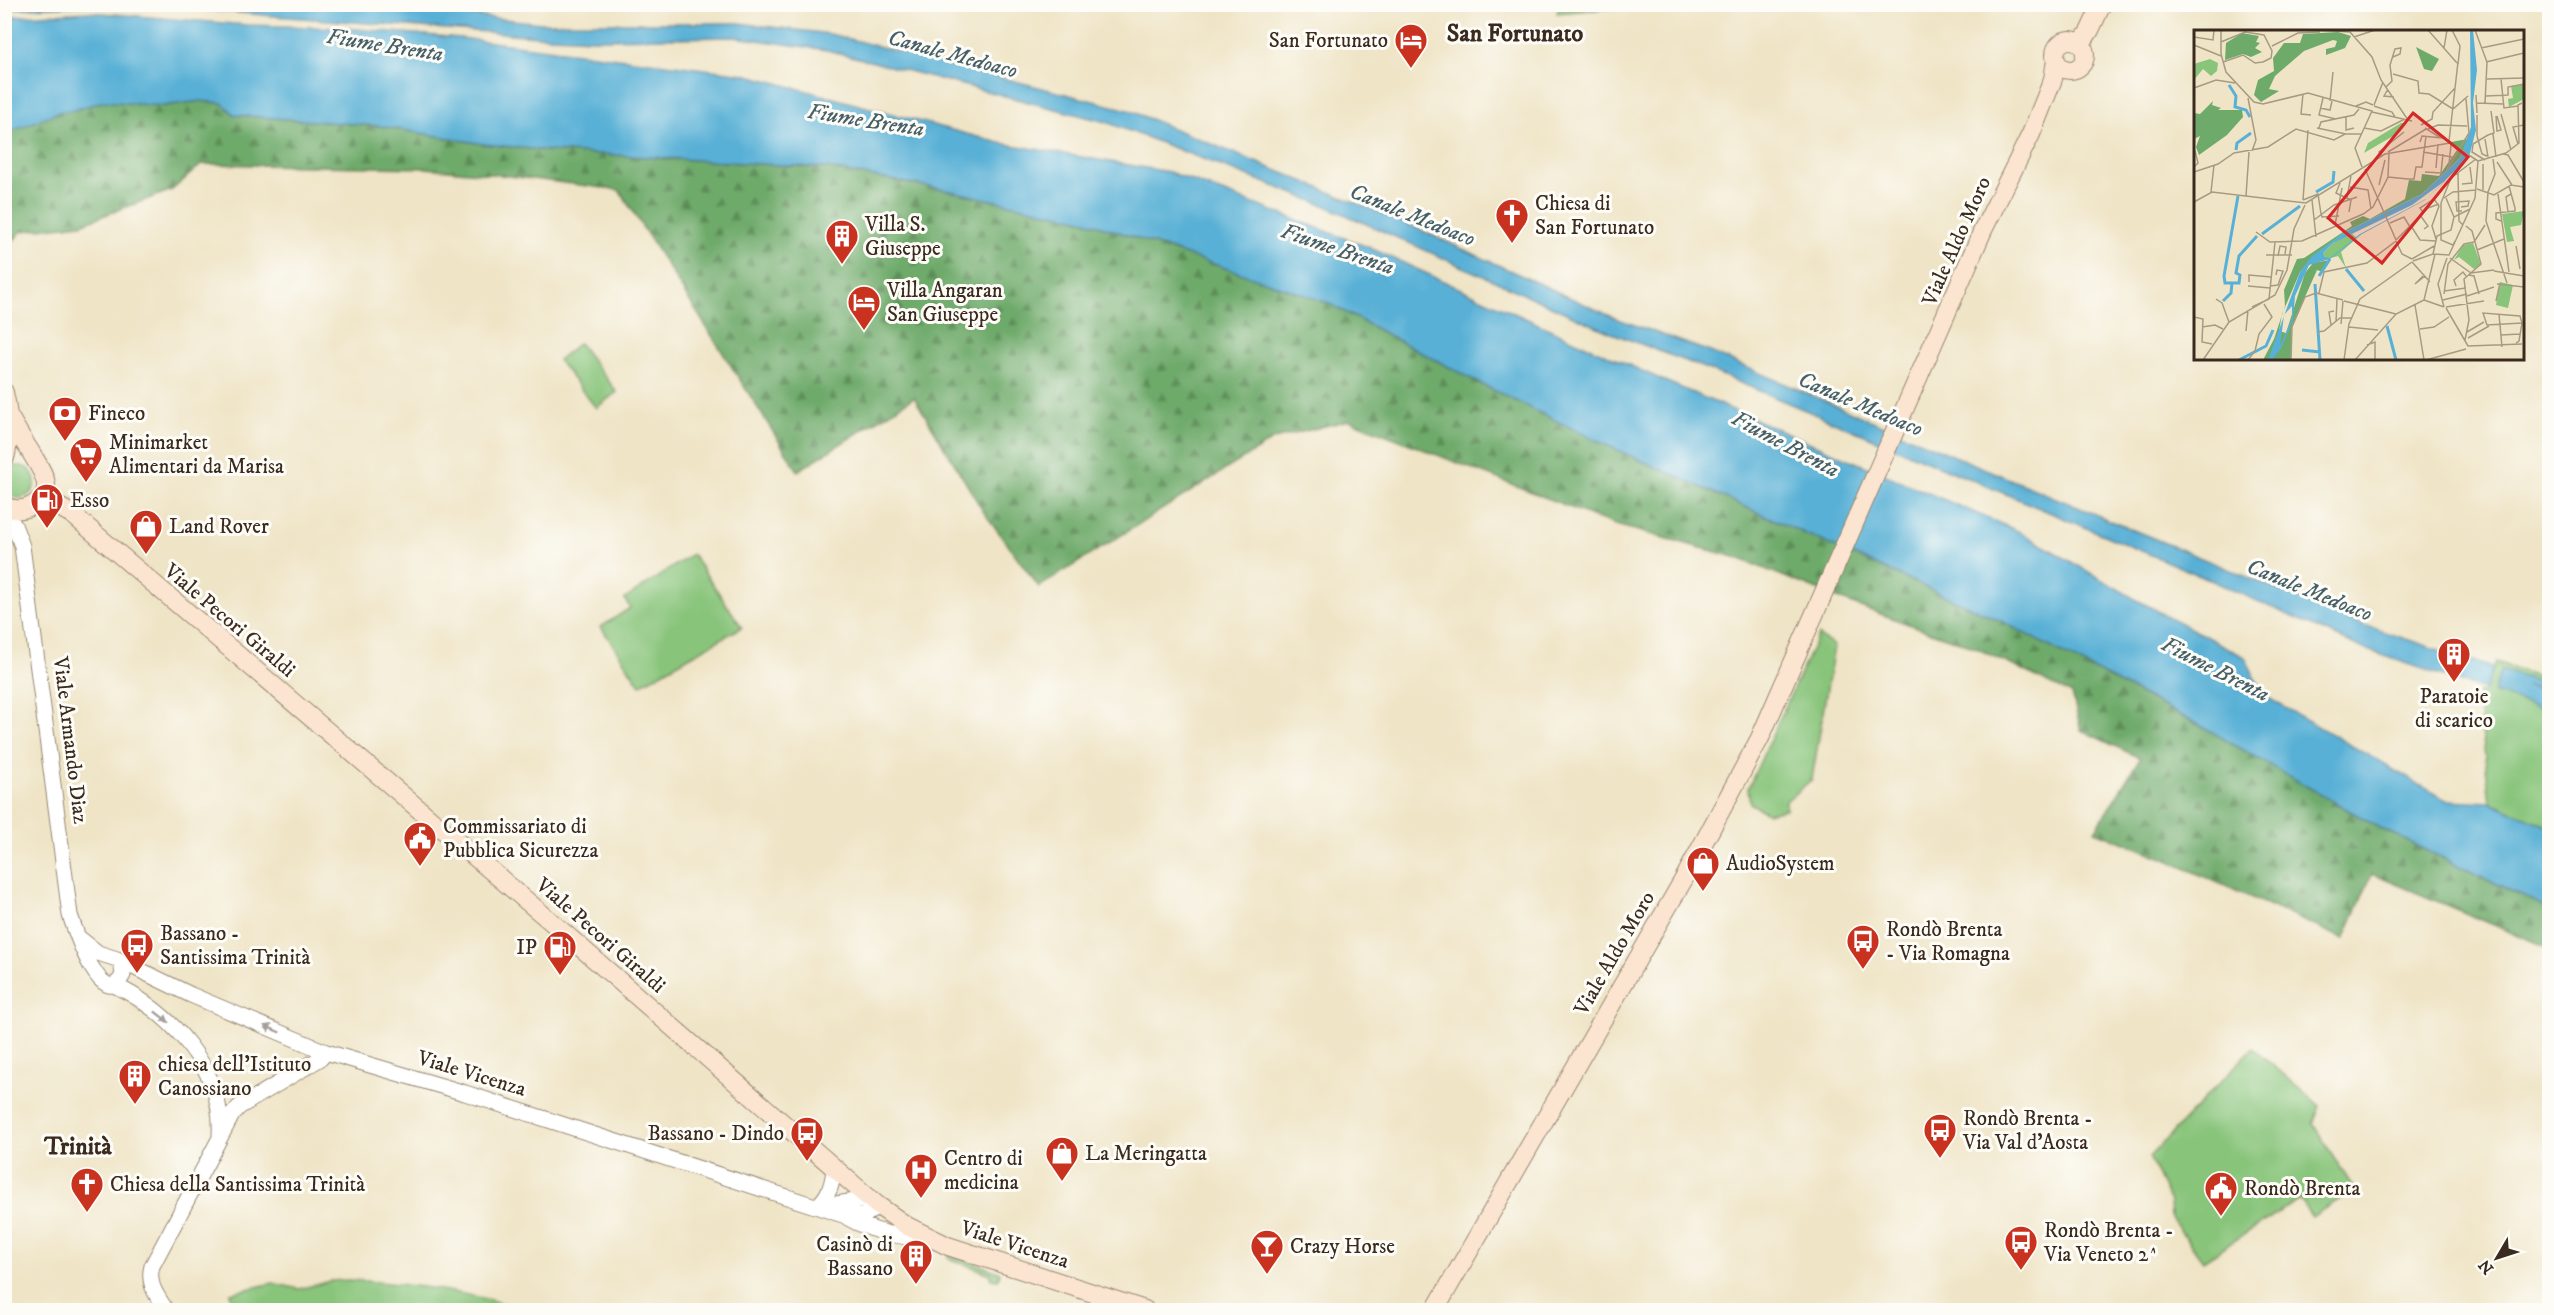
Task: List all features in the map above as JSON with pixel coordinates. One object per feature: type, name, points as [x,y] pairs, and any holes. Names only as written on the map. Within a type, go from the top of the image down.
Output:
[{"type":"main road","points":[[2076,42],[2098,4]]},
{"type":"main road","points":[[2076,42],[2090,30],[2102,4]]},
{"type":"main road","points":[[2065,41],[2076,42],[2085,51],[2085,59],[2080,66],[2072,70],[2062,68],[2056,60],[2057,47],[2065,41]]},
{"type":"main road","name":"Viale Aldo Moro","points":[[1435,1311],[1733,790],[1760,738],[1983,230],[2031,134],[2054,79],[2056,60]]},
{"type":"main road","name":"Viale Aldo Moro","points":[[2031,134],[2047,114],[2072,70]]},
{"type":"main road","points":[[4,392],[9,433],[5,458],[20,454],[39,464]]},
{"type":"main road","points":[[8,415],[39,464]]},
{"type":"main road","name":"Viale Armando Diaz","points":[[34,505],[46,485],[39,464]]},
{"type":"main road","name":"Viale Pecori Giraldi","points":[[39,464],[73,515]]},
{"type":"main road","name":"Viale Pecori Giraldi","points":[[34,505],[54,504],[73,515],[727,1072],[834,1170],[873,1202]]},
{"type":"main road","points":[[4,506],[16,510],[34,505]]},
{"type":"main road","name":"Viale Vicenza","points":[[873,1202],[932,1239],[1145,1311]]},
{"type":"street","name":"Viale Armando Diaz","points":[[22,546],[34,505]]},
{"type":"street","name":"Viale Armando Diaz","points":[[4,511],[14,525],[22,546],[70,915],[96,974]]},
{"type":"street","points":[[79,938],[87,946],[115,960],[123,975],[114,985]]},
{"type":"street","points":[[115,960],[97,965],[96,974],[101,982],[114,985],[172,1025],[195,1054],[226,1108],[239,1107]]},
{"type":"street","name":"Viale Vicenza","points":[[115,960],[326,1052],[465,1093],[817,1206],[843,1215],[861,1226],[903,1238],[932,1239]]},
{"type":"street","points":[[166,1311],[149,1278],[152,1266],[206,1167],[220,1134],[239,1107],[321,1058],[326,1052]]},
{"type":"street","points":[[216,1094],[220,1106],[220,1134]]},
{"type":"street","points":[[817,1206],[826,1198],[832,1184],[834,1170]]},
{"type":"street","points":[[817,1206],[873,1202],[870,1214],[862,1218],[843,1215]]},
{"type":"green space","points":[[1560,4],[1654,5],[1557,13]]},
{"type":"green space","points":[[104,101],[163,106],[200,101],[222,103],[235,115],[380,126],[483,144],[550,151],[826,168],[946,190],[1083,220],[1326,302],[1485,386],[1602,443],[1999,620],[2203,727],[2378,827],[2549,909],[2549,948],[2372,874],[2344,939],[2158,856],[2095,831],[2140,758],[2081,730],[2072,694],[1976,648],[1855,605],[1735,557],[1612,524],[1349,420],[1274,439],[1039,587],[983,511],[914,397],[798,471],[619,190],[425,168],[202,164],[172,190],[81,224],[22,231],[5,249],[5,134],[58,112]]},
{"type":"green space","points":[[579,343],[617,392],[596,408],[558,360]]},
{"type":"green space","points":[[19,466],[30,471],[35,482],[30,493],[19,498],[8,493],[3,482],[8,471]]},
{"type":"green space","points":[[692,554],[742,627],[640,685],[601,627],[630,608],[625,599]]},
{"type":"green space","points":[[1818,635],[1834,646],[1812,779],[1786,801],[1786,809],[1767,813],[1750,803],[1748,788]]},
{"type":"green space","points":[[2496,662],[2549,680],[2549,827],[2490,802],[2478,695],[2479,692],[2484,693]]},
{"type":"green space","points":[[2253,1048],[2320,1106],[2313,1124],[2354,1189],[2312,1217],[2299,1199],[2203,1261],[2171,1218],[2170,1202],[2149,1157]]},
{"type":"green space","points":[[950,1254],[1000,1273],[998,1280],[991,1279],[991,1274],[948,1258]]},
{"type":"green space","points":[[349,1280],[438,1289],[526,1310],[239,1310],[232,1302],[230,1293],[273,1283],[299,1289],[330,1281]]},
{"type":"water","points":[[5,4],[92,4],[92,5],[5,9]]},
{"type":"water","name":"Canale Medoaco","points":[[361,4],[541,23],[739,23],[830,34],[1128,110],[1403,222],[1615,318],[1710,352],[2361,624],[2493,668],[2485,690],[2364,649],[2206,578],[2087,528],[1707,369],[1609,332],[1326,206],[1106,122],[827,50],[736,37],[594,39],[552,37],[156,5]]},
{"type":"water","name":"Fiume Brenta","points":[[88,12],[247,25],[345,28],[460,38],[744,74],[1000,143],[1169,172],[1368,247],[1660,379],[2020,532],[2135,599],[2245,657],[2263,695],[2446,800],[2490,802],[2549,827],[2549,909],[2378,827],[2203,727],[1999,620],[1602,443],[1485,386],[1326,302],[1083,220],[946,190],[826,168],[550,151],[483,144],[380,126],[235,115],[222,103],[200,101],[163,106],[104,101],[58,112],[5,134],[5,17]]},
{"type":"water","points":[[2501,670],[2549,685],[2549,692],[2525,685],[2549,693],[2549,711],[2494,693]]},
{"type":"place","name":"San Fortunato","points":[[1411,69]]},
{"type":"place","name":"Chiesa di San Fortunato","points":[[1512,244]]},
{"type":"place","name":"Villa S. Giuseppe","points":[[842,265]]},
{"type":"place","name":"Villa Angaran San Giuseppe","points":[[864,331]]},
{"type":"place","name":"Fineco","points":[[65,442]]},
{"type":"place","name":"Minimarket Alimentari da Marisa","points":[[86,483]]},
{"type":"place","name":"Esso","points":[[47,529]]},
{"type":"place","name":"Land Rover","points":[[146,555]]},
{"type":"place","name":"Paratoie di scarico","points":[[2454,683]]},
{"type":"place","name":"Commissariato di Pubblica Sicurezza","points":[[420,867]]},
{"type":"place","name":"AudioSystem","points":[[1703,892]]},
{"type":"place","name":"Rondò Brenta - Via Romagna","points":[[1863,970]]},
{"type":"place","name":"Bassano - Santissima Trinità","points":[[137,974]]},
{"type":"place","name":"IP","points":[[560,976]]},
{"type":"place","name":"chiesa dell'Istituto Canossiano","points":[[135,1105]]},
{"type":"place","name":"Rondò Brenta - Via Val d'Aosta","points":[[1940,1159]]},
{"type":"place","name":"Bassano - Dindo","points":[[807,1162]]},
{"type":"place","name":"La Meringatta","points":[[1062,1182]]},
{"type":"place","name":"Centro di medicina","points":[[921,1199]]},
{"type":"place","name":"Chiesa della Santissima Trinità","points":[[87,1213]]},
{"type":"place","name":"Rondò Brenta","points":[[2221,1217]]},
{"type":"place","name":"Rondò Brenta - Via Veneto 2^","points":[[2021,1271]]},
{"type":"place","name":"Crazy Horse","points":[[1267,1275]]},
{"type":"place","name":"Casinò di Bassano","points":[[916,1285]]},
{"type":"district","name":"San Fortunato","points":[[1515,33]]},
{"type":"district","name":"Trinità","points":[[78,1146]]}]
